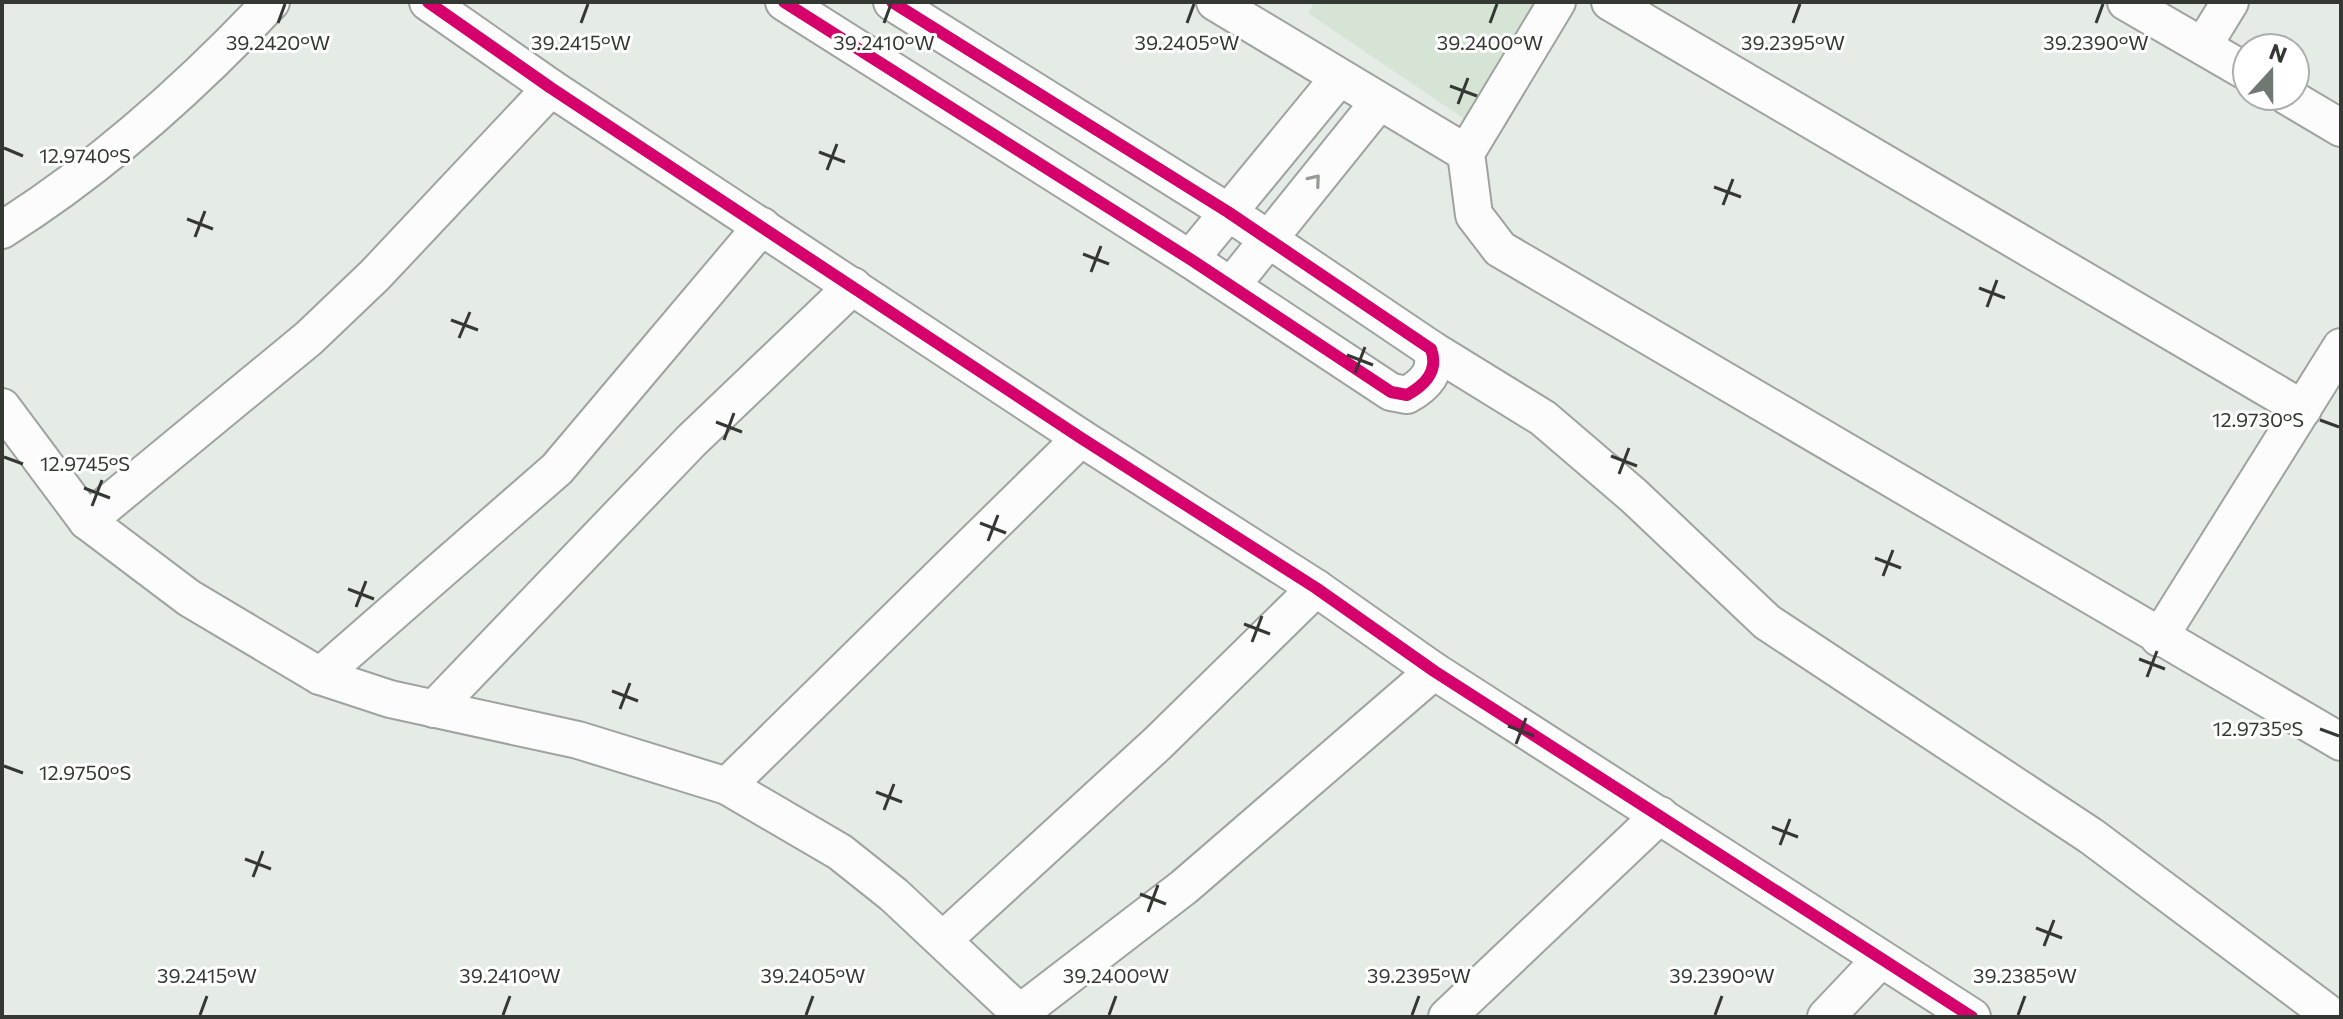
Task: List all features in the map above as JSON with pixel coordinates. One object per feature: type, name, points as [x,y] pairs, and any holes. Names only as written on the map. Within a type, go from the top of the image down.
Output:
[{"type":"street","points":[[2,230],[110,154],[224,51],[271,2]]},
{"type":"street","points":[[428,2],[551,88],[1081,438],[1316,588],[1434,671],[1881,959],[1934,1008],[1972,1017]]},
{"type":"street","points":[[784,2],[1190,259],[1391,392],[1407,395],[1429,379],[1435,364],[1431,349]]},
{"type":"street","points":[[892,2],[1228,212],[1431,349],[1543,418],[1634,496],[1767,622],[2091,836],[2333,1017]]},
{"type":"street","points":[[1557,2],[1466,153],[1474,215],[1500,249],[2341,742]]},
{"type":"street","points":[[1610,2],[2303,409]]},
{"type":"street","points":[[2126,2],[2231,63]]},
{"type":"street","points":[[2203,46],[2230,2]]},
{"type":"street","points":[[1238,8],[1338,79],[1466,153]]},
{"type":"street","points":[[1190,259],[1338,79]]},
{"type":"street","points":[[87,521],[309,338],[375,275],[551,88]]},
{"type":"street","points":[[1231,286],[1379,102]]},
{"type":"street","points":[[2311,110],[2341,128]]},
{"type":"street","points":[[320,676],[557,469],[762,226]]},
{"type":"street","points":[[434,709],[691,441],[853,286]]},
{"type":"street","points":[[2159,638],[2341,347]]},
{"type":"street","points":[[2,407],[87,521],[189,598],[320,676],[434,709],[578,740],[727,786],[840,852],[943,940],[1022,1015],[1184,887],[1434,671]]},
{"type":"street","points":[[727,786],[1081,438]]},
{"type":"street","points":[[943,940],[1158,743],[1316,588]]},
{"type":"street","points":[[1447,1017],[1660,815]]},
{"type":"street","points":[[1826,1017],[1881,959]]},
{"type":"green space","points":[[1315,2],[1545,2],[1469,122],[1308,13]]},
{"type":"cycle path","points":[[428,2],[551,88],[1081,438],[1316,588],[1434,671],[1972,1017]]},
{"type":"cycle path","points":[[784,2],[1190,259],[1391,392],[1407,395],[1429,376],[1433,364],[1431,349],[1228,212],[892,2]]}]
